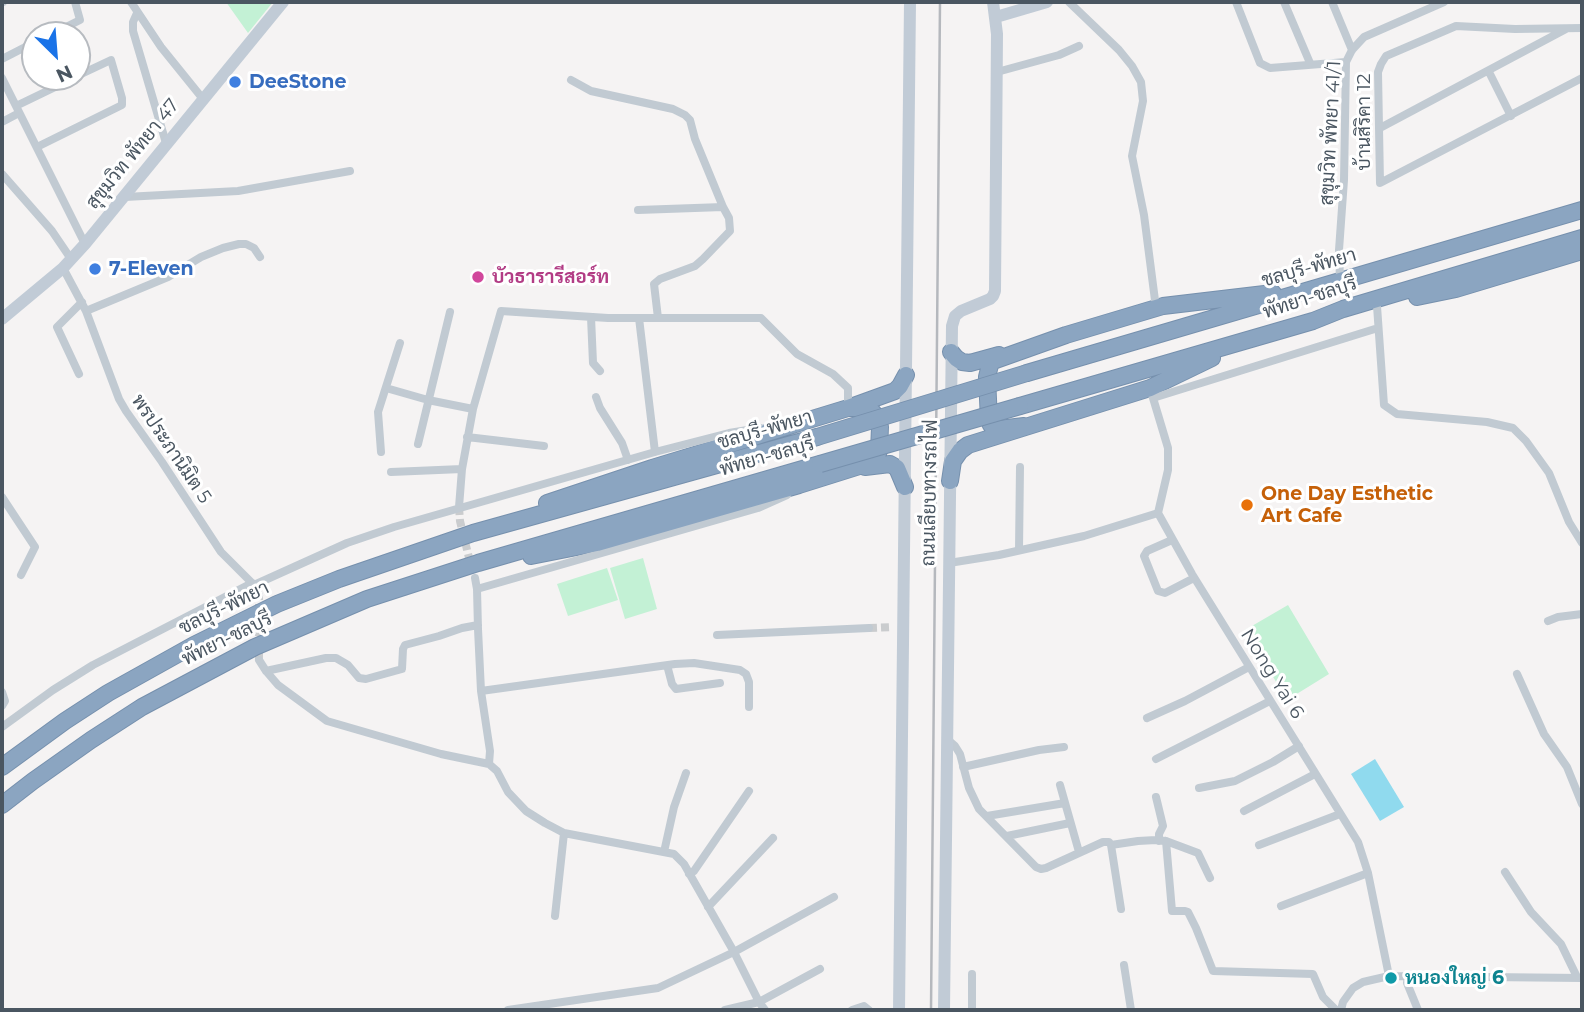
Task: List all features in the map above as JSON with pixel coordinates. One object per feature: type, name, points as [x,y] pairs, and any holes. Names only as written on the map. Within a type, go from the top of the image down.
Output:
[{"type":"highway","name":"ชลบุรี-พัทยา","points":[[2,767],[76,714],[194,645],[277,604],[339,579],[473,533],[804,441],[1580,210]]},
{"type":"highway","name":"พัทยา-ชลบุรี","points":[[2,805],[91,740],[142,707],[255,647],[367,599],[476,570],[1313,321],[1343,309],[1582,238]]},
{"type":"highway","points":[[1313,321],[1456,289],[1582,251]]},
{"type":"highway","points":[[951,352],[962,362],[970,363],[1156,308],[1314,289]]},
{"type":"highway","points":[[1024,426],[999,429],[991,425],[987,411],[990,363],[1066,335]]},
{"type":"highway","points":[[950,481],[953,461],[962,449],[973,443],[1024,426],[1151,393],[1252,338]]},
{"type":"highway","points":[[473,533],[573,494],[895,391],[906,375]]},
{"type":"highway","points":[[476,570],[597,543],[869,463],[879,451],[880,427],[877,417],[869,408],[848,408]]},
{"type":"highway","points":[[857,468],[890,464],[897,468],[905,487]]},
{"type":"street","points":[[75,2],[80,20],[78,21]]},
{"type":"street","points":[[131,2],[161,47],[203,99]]},
{"type":"street","name":"สุขุมวิท พัทยา 47","points":[[2,319],[67,264],[85,244],[283,2]]},
{"type":"street","name":"ถนนเลียบทางรถไฟ","points":[[899,1010],[898,627],[905,487],[910,2]]},
{"type":"street","name":"ถนนเลียบทางรถไฟ","points":[[944,1010],[952,326],[955,316],[961,311],[990,299],[995,291],[997,72],[996,17],[993,2]]},
{"type":"street","points":[[996,17],[1047,2]]},
{"type":"street","points":[[1069,2],[1119,50],[1141,82],[1143,101],[1132,156],[1144,215],[1156,308]]},
{"type":"street","points":[[1237,2],[1260,63],[1270,68],[1346,62]]},
{"type":"street","points":[[1284,2],[1310,64]]},
{"type":"street","points":[[1332,2],[1352,50]]},
{"type":"street","name":"สุขุมวิท พัทยา 41/1","points":[[1339,281],[1346,62],[1352,50],[1364,37],[1444,2]]},
{"type":"street","points":[[138,13],[133,22],[133,31],[166,143]]},
{"type":"street","name":"บ้านสิริคา 12","points":[[1511,116],[1380,183],[1378,72],[1386,56],[1456,26],[1582,28]]},
{"type":"street","points":[[1380,128],[1567,29]]},
{"type":"street","points":[[997,72],[1059,55],[1079,46]]},
{"type":"street","points":[[2,59],[21,49]]},
{"type":"street","points":[[37,147],[122,106],[111,60],[91,70]]},
{"type":"street","points":[[1489,72],[1511,116],[1582,78]]},
{"type":"street","points":[[2,78],[85,244]]},
{"type":"street","points":[[571,79],[591,91],[673,109],[685,115],[690,120],[695,139],[729,218],[730,231],[695,266],[660,279],[654,284],[658,318]]},
{"type":"street","points":[[2,122],[18,109],[51,91]]},
{"type":"street","points":[[125,197],[239,191],[350,171]]},
{"type":"street","name":"พรประภานิมิต 5","points":[[2,174],[52,231],[126,411],[221,552],[253,584],[259,595]]},
{"type":"street","points":[[638,210],[723,207]]},
{"type":"street","points":[[86,311],[168,277],[201,257],[223,248],[246,244],[254,248],[260,257]]},
{"type":"street","points":[[79,374],[57,327],[82,302]]},
{"type":"street","points":[[1377,306],[1384,405],[1397,414],[1488,422],[1513,428],[1526,440],[1549,472],[1569,523],[1582,543]]},
{"type":"street","points":[[459,507],[462,469],[473,409],[501,311],[591,317],[761,318],[797,354],[833,374],[848,388],[848,408]]},
{"type":"street","points":[[418,444],[450,312]]},
{"type":"street","points":[[591,317],[593,363],[600,371]]},
{"type":"street","points":[[639,318],[655,452]]},
{"type":"street","points":[[949,563],[1084,537],[1158,513],[1168,470],[1168,447],[1151,393],[1378,328]]},
{"type":"street","points":[[381,452],[378,412],[400,342]]},
{"type":"street","points":[[386,388],[473,409]]},
{"type":"street","points":[[596,397],[622,443],[628,460]]},
{"type":"street","points":[[2,727],[93,665],[253,584],[347,543],[459,507],[655,452],[729,433],[804,422]]},
{"type":"street","points":[[467,438],[544,446]]},
{"type":"street","points":[[1019,550],[1020,467]]},
{"type":"street","points":[[391,472],[462,469]]},
{"type":"street","points":[[477,589],[758,508],[831,475]]},
{"type":"street","points":[[2,497],[35,547],[21,575]]},
{"type":"street","name":"Nong Yai 6","points":[[1158,513],[1194,578],[1358,842],[1368,873],[1389,976]]},
{"type":"street","points":[[1172,540],[1147,551],[1144,556],[1158,591],[1165,593],[1194,578]]},
{"type":"street","points":[[476,570],[481,691],[490,751],[489,764]]},
{"type":"street","points":[[1548,621],[1582,614]]},
{"type":"street","points":[[266,671],[336,658],[359,678],[366,679],[402,669],[405,645],[478,625]]},
{"type":"street","points":[[718,635],[869,628]]},
{"type":"street","points":[[259,660],[278,685],[327,721],[440,754],[489,764],[497,771],[508,792],[526,811],[564,833],[674,854],[684,864],[765,1010]]},
{"type":"street","points":[[481,691],[694,663],[740,670],[746,674],[749,682],[749,707]]},
{"type":"street","points":[[667,665],[676,689],[720,684]]},
{"type":"street","points":[[1147,718],[1249,667]]},
{"type":"street","points":[[1517,674],[1544,734],[1567,767],[1582,804]]},
{"type":"street","points":[[2,692],[5,701],[2,706]]},
{"type":"street","points":[[1156,760],[1270,701]]},
{"type":"street","points":[[947,739],[960,754],[979,809],[1036,867],[1041,869],[1103,842],[1109,842],[1111,845],[1162,841],[1195,850],[1210,878]]},
{"type":"street","points":[[1199,788],[1235,780],[1299,746]]},
{"type":"street","points":[[963,767],[1064,747]]},
{"type":"street","points":[[664,852],[674,807],[687,774]]},
{"type":"street","points":[[1244,811],[1315,774]]},
{"type":"street","points":[[1060,785],[1079,852]]},
{"type":"street","points":[[689,874],[694,871],[749,792]]},
{"type":"street","points":[[1156,797],[1163,827],[1158,834],[1162,841],[1172,911],[1188,912],[1213,971],[1313,974],[1323,997],[1338,1010],[1353,988],[1363,982],[1389,976],[1580,977],[1562,944],[1531,912],[1506,872]]},
{"type":"street","points":[[987,816],[1065,803]]},
{"type":"street","points":[[1258,845],[1340,814]]},
{"type":"street","points":[[1007,836],[1070,823]]},
{"type":"street","points":[[555,916],[564,833]]},
{"type":"street","points":[[708,907],[773,838]]},
{"type":"street","points":[[1111,845],[1121,909]]},
{"type":"street","points":[[1281,906],[1368,873]]},
{"type":"street","points":[[508,1010],[658,988],[734,952],[834,897]]},
{"type":"street","points":[[1124,965],[1131,1010]]},
{"type":"street","points":[[725,1010],[759,1002],[820,969]]},
{"type":"street","points":[[972,974],[972,1010]]},
{"type":"street","points":[[1408,975],[1407,983],[1418,1010]]},
{"type":"street","points":[[852,1010],[864,1006],[869,1010]]},
{"type":"green space","points":[[226,2],[273,2],[248,33]]},
{"type":"green space","points":[[643,558],[657,609],[625,619],[610,568]]},
{"type":"green space","points":[[607,568],[618,600],[568,616],[557,584]]},
{"type":"green space","points":[[1288,605],[1329,674],[1287,700],[1245,630]]},
{"type":"water","points":[[1375,759],[1404,807],[1380,821],[1351,774]]},
{"type":"tunnel","points":[[459,507],[471,566]]},
{"type":"tunnel","points":[[259,595],[259,660]]},
{"type":"tunnel","points":[[869,628],[892,627]]},
{"type":"railway","points":[[931,1010],[940,2]]},
{"type":"place","name":"DeeStone","points":[[235,82]]},
{"type":"place","name":"7-Eleven","points":[[95,269]]},
{"type":"place","name":"บัวธารารีสอร์ท","points":[[478,277]]},
{"type":"place","name":"One Day Esthetic Art Cafe","points":[[1247,505]]},
{"type":"place","name":"หนองใหญ่ 6","points":[[1391,978]]}]
